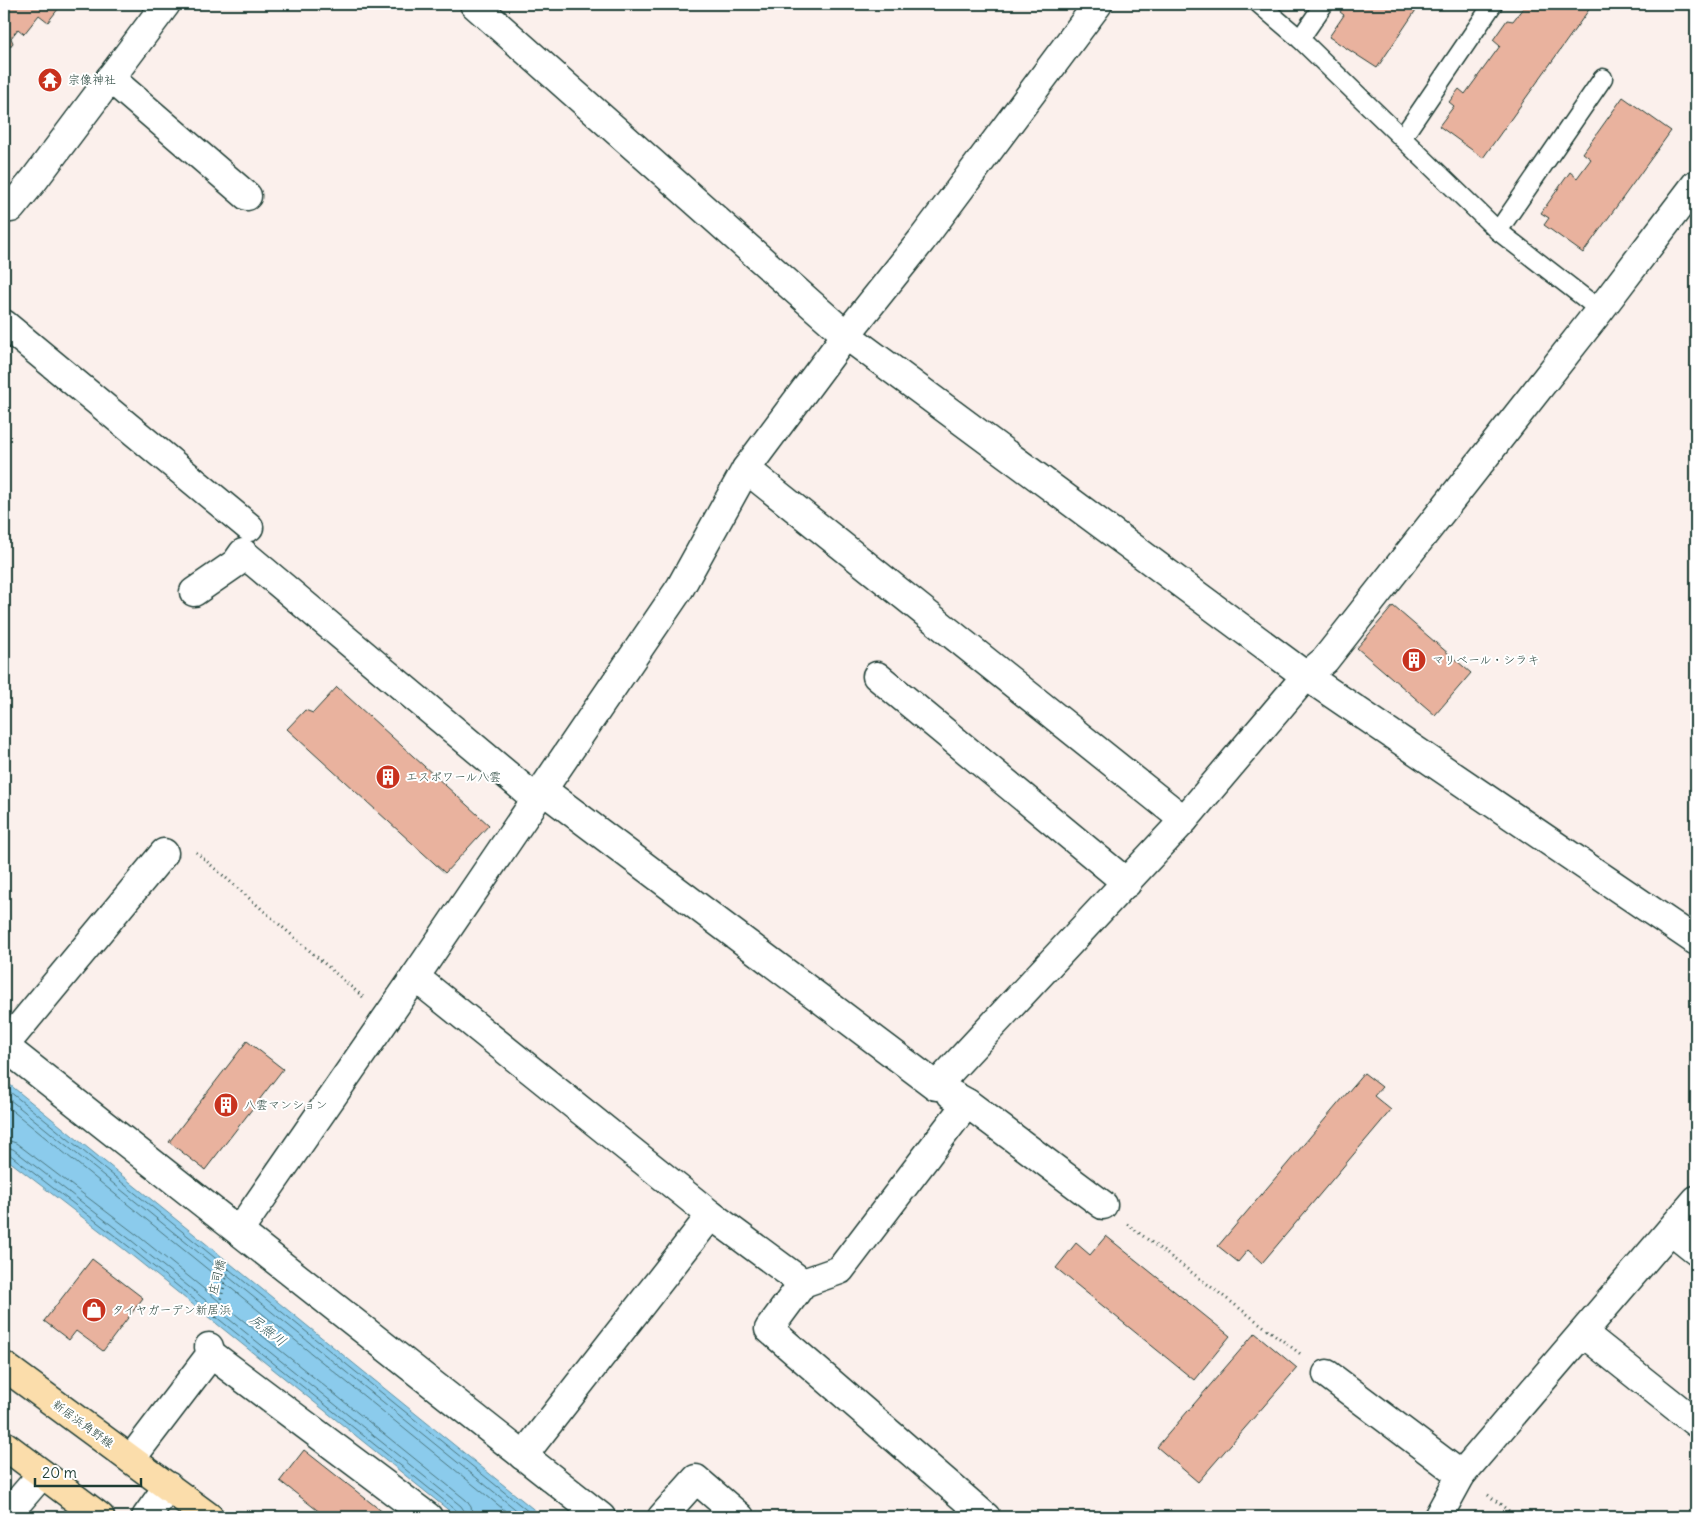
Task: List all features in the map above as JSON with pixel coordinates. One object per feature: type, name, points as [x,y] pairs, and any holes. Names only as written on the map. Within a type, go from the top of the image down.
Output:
[{"type":"main road","name":"新居浜角野線","points":[[4,1366],[209,1517]]},
{"type":"main road","points":[[4,1445],[100,1517]]},
{"type":"street","points":[[4,209],[11,208],[34,180],[166,4]]},
{"type":"street","points":[[474,4],[846,335],[1306,676],[1696,941]]},
{"type":"street","points":[[239,1231],[387,1018],[680,588],[746,469],[846,335],[921,241],[1098,4]]},
{"type":"street","points":[[110,78],[247,196]]},
{"type":"street","points":[[936,1086],[1127,883],[1184,820],[1306,676],[1324,660],[1600,310],[1696,184]]},
{"type":"street","points":[[4,324],[249,527]]},
{"type":"street","points":[[746,469],[1184,820]]},
{"type":"street","points":[[194,592],[236,563],[242,553],[539,795],[936,1086],[967,1103],[1103,1205]]},
{"type":"street","points":[[877,676],[1127,883]]},
{"type":"street","points":[[164,853],[4,1046],[601,1517]]},
{"type":"street","points":[[415,977],[711,1215],[803,1283]]},
{"type":"street","points":[[967,1103],[840,1270],[803,1283],[769,1329],[986,1517]]},
{"type":"street","points":[[1438,1517],[1461,1475],[1696,1200]]},
{"type":"street","points":[[523,1456],[711,1215]]},
{"type":"street","points":[[1671,1230],[1696,1250]]},
{"type":"street","points":[[1583,1333],[1696,1423]]},
{"type":"street","points":[[131,1459],[210,1351],[428,1517]]},
{"type":"street","points":[[1327,1374],[1461,1475]]},
{"type":"street","points":[[5,1517],[42,1474]]},
{"type":"street","points":[[662,1517],[696,1479],[740,1517]]},
{"type":"street","points":[[146,1517],[168,1486]]},
{"type":"lane","points":[[1259,4],[1300,39],[1498,231],[1600,310]]},
{"type":"lane","points":[[1300,39],[1324,4]]},
{"type":"lane","points":[[1402,138],[1493,4]]},
{"type":"lane","points":[[1498,231],[1603,78]]},
{"type":"path","points":[[164,853],[173,854],[184,842],[387,1018]]},
{"type":"path","points":[[1103,1205],[1327,1374]]},
{"type":"path","name":"庄司橋","points":[[210,1351],[231,1258]]},
{"type":"water","name":"尻無川","points":[[4,1080],[543,1517],[457,1517],[125,1250],[4,1157]]},
{"type":"building","points":[[4,4],[62,4],[48,22],[39,15],[24,34],[18,29],[11,38],[13,43],[4,54]]},
{"type":"building","points":[[1345,4],[1420,4],[1377,68],[1329,37],[1344,15],[1340,12]]},
{"type":"building","points":[[1526,4],[1593,4],[1483,158],[1439,126],[1454,106],[1449,102],[1459,89],[1465,94],[1500,46],[1493,40],[1507,20],[1513,21]]},
{"type":"building","points":[[1623,97],[1671,131],[1583,253],[1544,225],[1549,218],[1541,213],[1570,172],[1577,178],[1591,159],[1583,153]]},
{"type":"building","name":"マリベール・シラキ","points":[[1393,606],[1471,673],[1435,715],[1357,648]]},
{"type":"building","name":"エスポワール八雲","points":[[337,687],[489,825],[445,873],[287,729],[305,710],[313,713]]},
{"type":"building","name":"八雲マンション","points":[[247,1041],[283,1069],[205,1170],[169,1142]]},
{"type":"building","points":[[1364,1073],[1382,1087],[1374,1096],[1391,1110],[1262,1263],[1248,1250],[1238,1262],[1218,1246]]},
{"type":"building","points":[[1106,1236],[1230,1336],[1194,1380],[1056,1268],[1076,1243],[1090,1255]]},
{"type":"building","name":"タイヤガーデン新居浜","points":[[92,1259],[143,1298],[103,1351],[76,1331],[69,1340],[44,1321]]},
{"type":"building","points":[[1255,1333],[1297,1368],[1198,1482],[1157,1447]]},
{"type":"building","points":[[304,1450],[389,1517],[326,1517],[280,1481]]},
{"type":"place","name":"宗像神社","points":[[50,80]]},
{"type":"place","name":"マリベール・シラキ","points":[[1414,660]]},
{"type":"place","name":"エスポワール八雲","points":[[388,777]]},
{"type":"place","name":"八雲マンション","points":[[226,1105]]},
{"type":"place","name":"タイヤガーデン新居浜","points":[[94,1310]]}]
